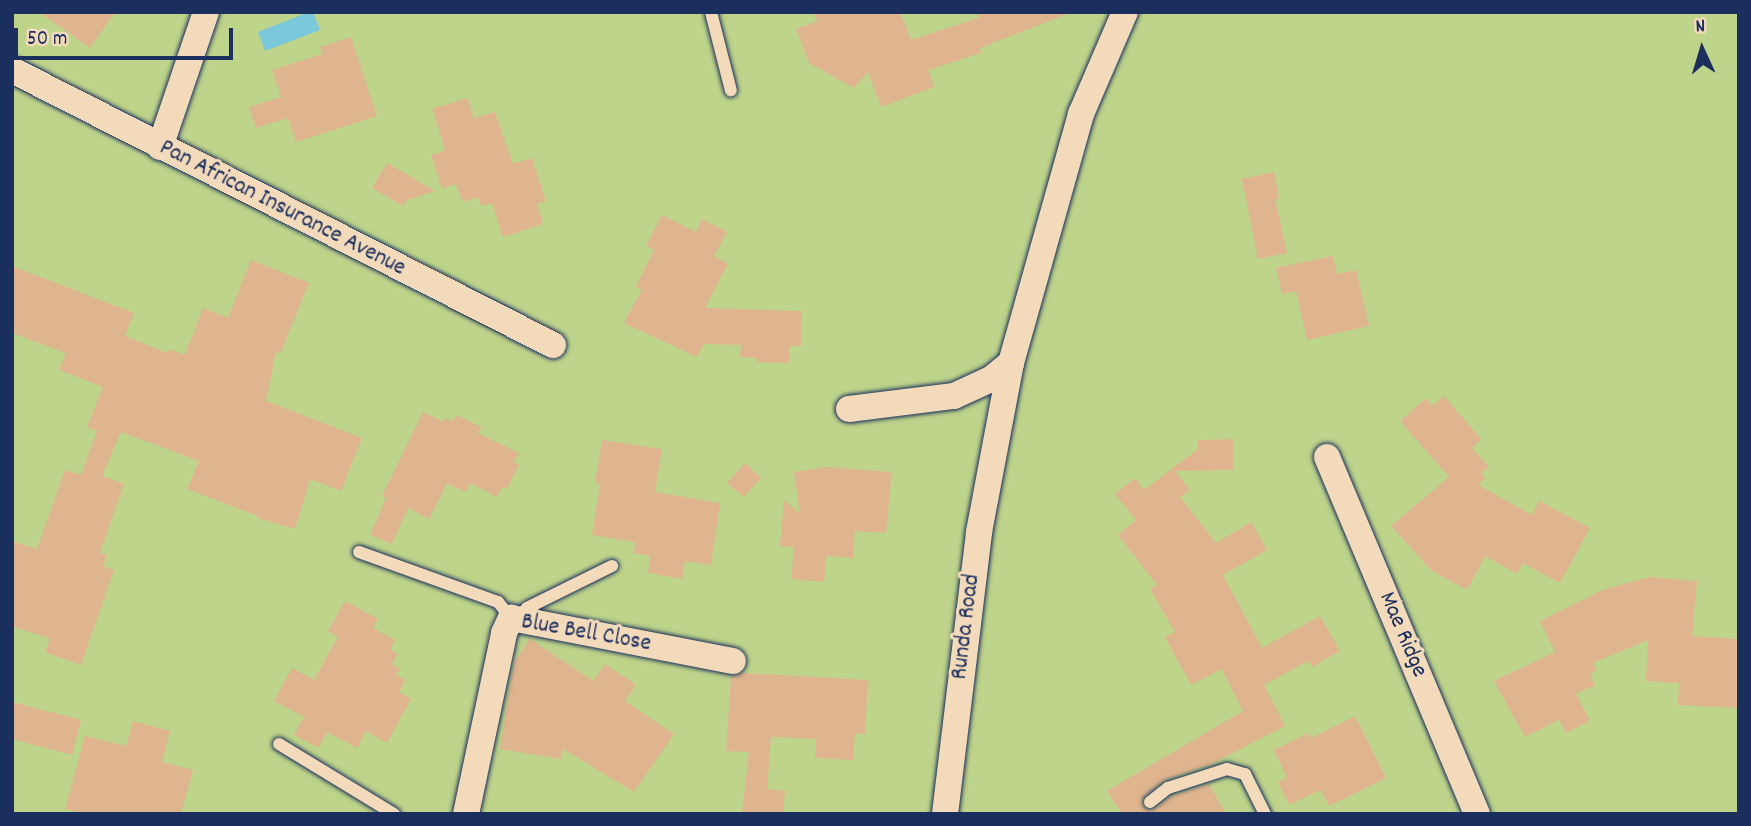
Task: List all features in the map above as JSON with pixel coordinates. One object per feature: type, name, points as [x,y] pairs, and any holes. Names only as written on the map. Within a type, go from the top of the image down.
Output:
[{"type":"street","points":[[160,147],[206,12]]},
{"type":"street","name":"Runda Road","points":[[945,814],[979,532],[994,441],[1011,363],[1081,114],[1125,12]]},
{"type":"street","name":"Pan African Insurance Avenue","points":[[12,70],[553,345]]},
{"type":"street","points":[[849,409],[954,396],[991,379],[1011,363]]},
{"type":"street","name":"Mae Ridge","points":[[1326,457],[1477,814]]},
{"type":"street","name":"Blue Bell Close","points":[[466,814],[504,633],[511,618],[733,661]]},
{"type":"lane","points":[[711,12],[730,91]]},
{"type":"lane","points":[[359,552],[498,602],[511,618],[519,617],[527,608],[612,566]]},
{"type":"lane","points":[[279,744],[394,814]]},
{"type":"lane","points":[[1150,802],[1168,788],[1227,768],[1245,774],[1265,814]]},
{"type":"green space","points":[[12,12],[1739,12],[1739,814],[12,814]]},
{"type":"water","points":[[313,12],[320,30],[265,51],[258,32]]},
{"type":"building","points":[[39,12],[115,12],[90,48]]},
{"type":"building","points":[[813,12],[900,12],[911,40],[979,18],[977,12],[1067,14],[980,48],[981,53],[928,70],[934,87],[881,107],[868,72],[854,88],[809,63],[796,29],[817,21]]},
{"type":"building","points":[[351,37],[377,116],[296,142],[288,118],[256,128],[249,107],[281,97],[272,70],[322,54],[320,47]]},
{"type":"building","points":[[467,98],[474,118],[495,112],[513,164],[532,158],[546,201],[537,204],[543,224],[503,237],[492,203],[481,206],[478,197],[463,202],[456,184],[442,189],[431,155],[445,150],[432,109]]},
{"type":"building","points":[[387,163],[435,191],[407,200],[403,206],[372,188]]},
{"type":"building","points":[[1274,172],[1279,199],[1275,199],[1287,253],[1258,259],[1242,179]]},
{"type":"building","points":[[662,215],[696,232],[702,219],[727,232],[714,256],[728,264],[705,308],[802,311],[801,346],[789,346],[789,363],[757,362],[756,358],[740,357],[741,345],[704,344],[697,357],[624,323],[642,290],[636,287],[654,250],[646,246]]},
{"type":"building","points":[[1333,256],[1337,274],[1356,270],[1369,326],[1307,340],[1296,291],[1282,294],[1276,268]]},
{"type":"building","points":[[251,260],[309,283],[280,354],[276,352],[266,401],[362,438],[341,491],[310,479],[295,529],[258,518],[187,489],[199,461],[121,432],[102,476],[124,484],[100,553],[107,555],[103,566],[114,570],[81,665],[45,652],[50,639],[12,626],[12,541],[37,549],[65,470],[81,475],[97,431],[87,427],[103,387],[59,370],[66,353],[12,333],[12,266],[134,313],[125,336],[167,353],[169,349],[185,355],[203,308],[228,318]]},
{"type":"building","points":[[1444,396],[1481,439],[1472,448],[1489,467],[1481,473],[1485,478],[1478,485],[1532,515],[1539,501],[1590,528],[1560,583],[1523,563],[1517,574],[1485,556],[1467,590],[1432,571],[1391,526],[1449,477],[1400,421],[1426,398],[1432,406]]},
{"type":"building","points":[[423,412],[444,422],[446,418],[453,421],[456,415],[481,427],[478,433],[519,453],[514,462],[519,465],[507,489],[502,487],[497,497],[470,483],[465,492],[447,483],[429,519],[408,508],[392,544],[370,535],[386,498],[382,496]]},
{"type":"building","points":[[1233,439],[1233,470],[1175,471],[1190,490],[1180,497],[1216,543],[1251,522],[1267,550],[1223,575],[1262,648],[1320,616],[1340,651],[1312,667],[1308,661],[1264,685],[1285,726],[1209,765],[1165,780],[1142,799],[1144,808],[1152,810],[1172,796],[1209,784],[1226,814],[1122,814],[1107,791],[1243,711],[1222,669],[1191,685],[1165,637],[1175,632],[1150,589],[1157,585],[1118,535],[1136,520],[1115,494],[1135,478],[1144,490],[1198,449],[1198,440]]},
{"type":"building","points":[[602,440],[662,449],[655,492],[720,503],[711,565],[685,561],[682,579],[648,573],[650,556],[634,553],[635,542],[592,535],[600,484],[595,483]]},
{"type":"building","points":[[745,463],[761,478],[744,497],[727,483]]},
{"type":"building","points":[[826,467],[892,472],[886,533],[855,531],[853,558],[826,556],[824,582],[791,579],[794,547],[780,546],[784,500],[800,514],[794,472]]},
{"type":"building","points":[[1650,577],[1697,581],[1692,636],[1739,639],[1739,708],[1678,705],[1679,683],[1646,681],[1648,640],[1593,663],[1597,670],[1590,673],[1595,685],[1576,694],[1590,721],[1566,733],[1559,720],[1525,737],[1494,681],[1555,652],[1540,621],[1605,589]]},
{"type":"building","points":[[345,601],[378,619],[373,628],[395,640],[390,649],[398,654],[392,664],[400,669],[396,675],[405,680],[399,692],[411,699],[387,743],[366,731],[357,748],[327,732],[318,748],[294,735],[304,717],[274,701],[292,668],[314,680],[338,637],[328,631]]},
{"type":"building","points":[[530,639],[593,681],[605,664],[636,685],[625,701],[674,734],[634,792],[563,749],[561,759],[500,749],[514,662]]},
{"type":"building","points":[[742,673],[868,680],[865,734],[855,733],[853,760],[815,758],[816,739],[771,737],[767,789],[785,791],[783,814],[742,812],[749,752],[726,751],[731,676]]},
{"type":"building","points":[[12,702],[81,720],[72,755],[12,739]]},
{"type":"building","points":[[1355,716],[1386,778],[1329,806],[1321,790],[1289,805],[1278,782],[1287,778],[1274,750],[1308,733],[1311,738]]},
{"type":"building","points":[[133,721],[170,731],[162,762],[193,770],[181,814],[85,814],[65,809],[85,736],[126,746]]}]
